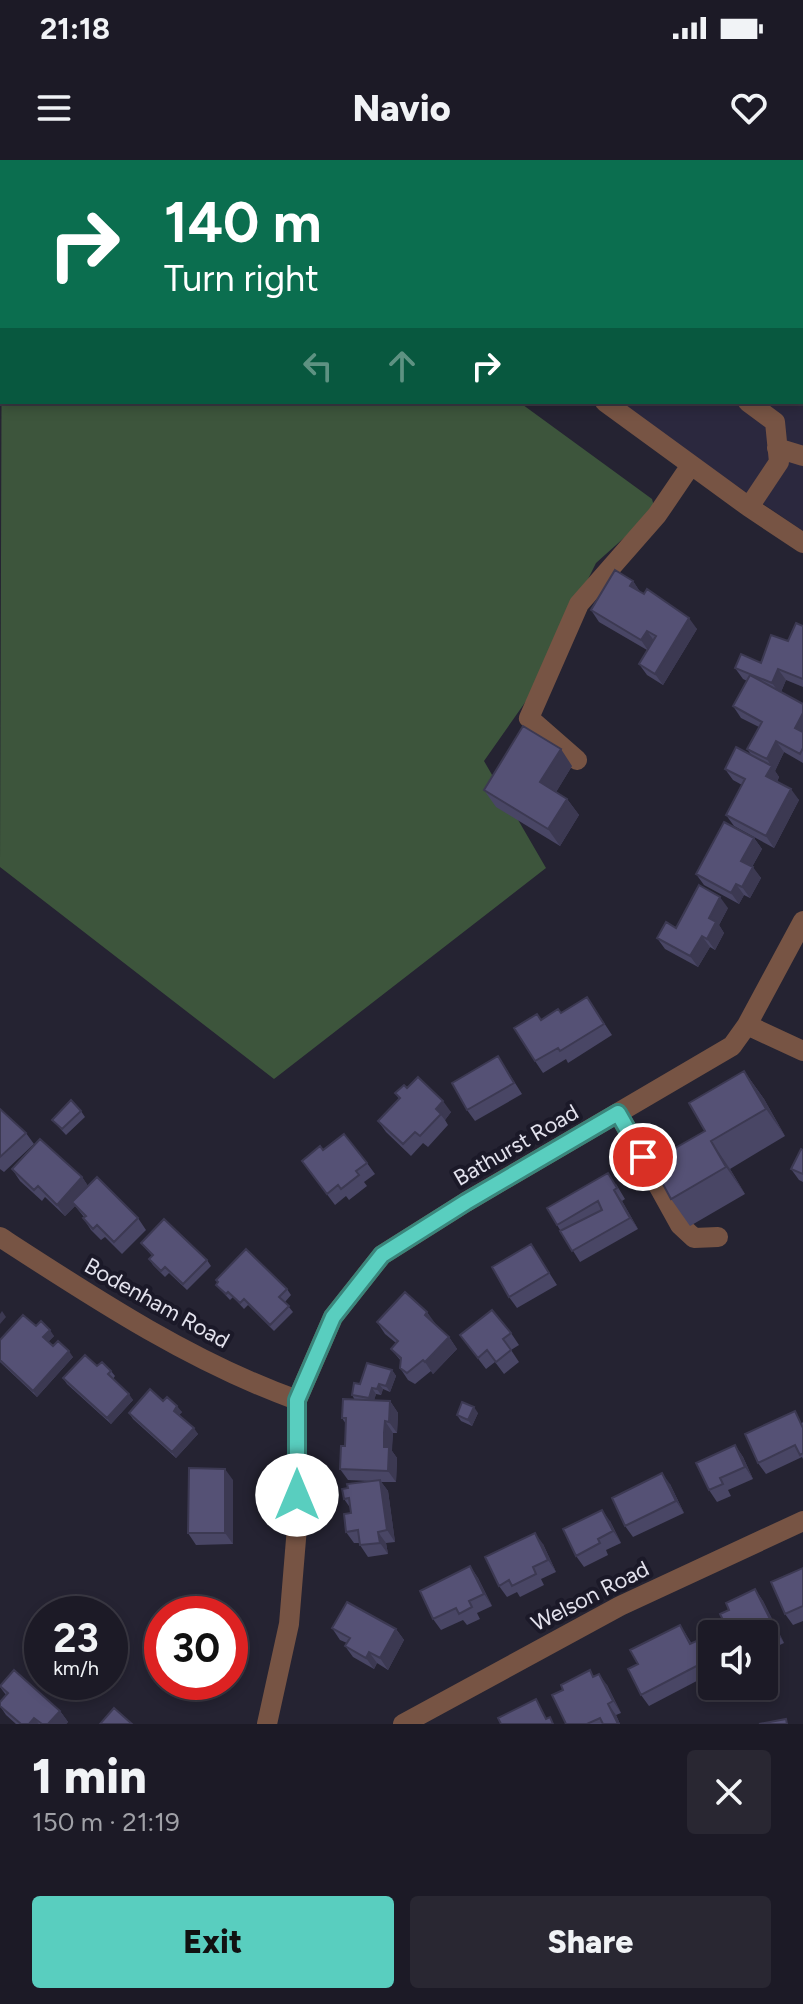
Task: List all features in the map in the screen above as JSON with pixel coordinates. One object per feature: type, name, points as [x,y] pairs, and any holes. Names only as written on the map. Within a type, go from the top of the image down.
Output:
[{"type":"street","points":[[608,404],[803,543]]},
{"type":"street","points":[[749,507],[779,462],[775,422],[751,404]]},
{"type":"street","points":[[777,448],[803,456]]},
{"type":"street","points":[[577,760],[529,718],[579,604],[663,507],[691,465]]},
{"type":"street","name":"Bathurst Road","points":[[267,1724],[290,1610],[297,1527],[297,1400],[333,1317],[382,1255],[466,1202],[732,1046],[747,1025],[803,921]]},
{"type":"street","points":[[747,1025],[803,1051]]},
{"type":"street","points":[[618,1113],[680,1225],[694,1238],[718,1237]]},
{"type":"street","name":"Bodenham Road","points":[[0,1237],[101,1303],[211,1362],[297,1400]]},
{"type":"street","name":"Welson Road","points":[[403,1724],[620,1606],[803,1521]]},
{"type":"shaded area","points":[[617,404],[803,404],[803,531]]},
{"type":"green space","points":[[1,404],[522,404],[652,499],[655,510],[596,563],[531,694],[484,761],[546,868],[274,1079],[0,867]]},
{"type":"building","points":[[615,570],[633,581],[630,586],[644,594],[647,589],[689,618],[655,674],[639,664],[656,636],[647,631],[641,640],[591,610]]},
{"type":"building","points":[[796,623],[803,626],[803,679],[778,669],[772,683],[735,668],[741,654],[761,663],[771,635],[788,641]]},
{"type":"building","points":[[750,675],[803,704],[803,713],[795,728],[803,732],[800,754],[776,741],[767,759],[747,749],[762,722],[733,706]]},
{"type":"building","points":[[523,726],[561,749],[540,782],[567,799],[548,829],[484,790]]},
{"type":"building","points":[[736,747],[772,766],[766,776],[791,789],[766,836],[726,815],[745,779],[725,769]]},
{"type":"building","points":[[724,822],[754,838],[741,861],[753,867],[742,887],[736,884],[731,893],[696,874]]},
{"type":"building","points":[[699,885],[720,897],[709,918],[716,922],[707,939],[702,936],[690,956],[657,938],[666,922],[676,928]]},
{"type":"building","points":[[587,997],[604,1024],[560,1051],[558,1048],[535,1061],[514,1028],[537,1014],[541,1020],[558,1009],[561,1013]]},
{"type":"building","points":[[498,1056],[514,1083],[467,1110],[452,1083]]},
{"type":"building","points":[[744,1071],[766,1109],[711,1141],[726,1167],[671,1199],[651,1162],[705,1131],[689,1103]]},
{"type":"building","points":[[418,1077],[443,1101],[436,1109],[441,1114],[420,1136],[415,1132],[403,1144],[378,1121],[400,1098],[395,1093],[404,1085],[407,1088]]},
{"type":"building","points":[[71,1100],[81,1111],[62,1129],[52,1120]]},
{"type":"building","points":[[0,1109],[26,1133],[0,1157]]},
{"type":"building","points":[[344,1134],[367,1163],[356,1171],[359,1175],[341,1189],[338,1185],[327,1194],[302,1161],[320,1146],[323,1150]]},
{"type":"building","points":[[40,1139],[82,1177],[57,1205],[38,1186],[34,1190],[12,1169]]},
{"type":"building","points":[[803,1150],[803,1174],[791,1169]]},
{"type":"building","points":[[608,1173],[630,1218],[572,1251],[560,1231],[602,1210],[598,1201],[557,1225],[547,1208]]},
{"type":"building","points":[[97,1177],[138,1218],[114,1242],[97,1225],[93,1229],[83,1218],[86,1216],[72,1202]]},
{"type":"building","points":[[164,1219],[207,1260],[183,1284],[165,1267],[161,1271],[149,1259],[153,1255],[141,1243]]},
{"type":"building","points":[[531,1244],[549,1273],[509,1297],[492,1267]]},
{"type":"building","points":[[246,1249],[287,1289],[279,1297],[289,1306],[270,1325],[244,1299],[240,1303],[216,1285],[216,1280]]},
{"type":"building","points":[[405,1292],[449,1337],[425,1362],[423,1360],[407,1373],[400,1368],[401,1358],[391,1349],[398,1341],[377,1322]]},
{"type":"building","points":[[492,1310],[511,1333],[503,1339],[511,1350],[496,1362],[487,1350],[478,1358],[460,1335]]},
{"type":"building","points":[[23,1315],[36,1326],[41,1321],[50,1330],[43,1337],[53,1346],[58,1341],[69,1351],[33,1391],[0,1360],[0,1340]]},
{"type":"building","points":[[85,1355],[97,1366],[102,1362],[111,1371],[108,1374],[129,1394],[107,1418],[63,1378]]},
{"type":"building","points":[[367,1363],[392,1370],[386,1386],[379,1384],[377,1389],[372,1388],[369,1398],[352,1395],[354,1383],[360,1384]]},
{"type":"building","points":[[150,1389],[163,1401],[167,1397],[177,1406],[174,1411],[194,1428],[172,1452],[129,1413]]},
{"type":"building","points":[[343,1399],[390,1401],[389,1422],[385,1421],[384,1433],[384,1447],[389,1447],[388,1471],[340,1469],[341,1446],[345,1446]]},
{"type":"building","points":[[462,1402],[474,1407],[468,1420],[457,1415]]},
{"type":"building","points":[[795,1411],[803,1428],[803,1453],[800,1455],[795,1445],[758,1463],[745,1434]]},
{"type":"building","points":[[735,1445],[745,1467],[720,1478],[723,1484],[709,1490],[696,1463]]},
{"type":"building","points":[[189,1468],[225,1469],[225,1533],[188,1533]]},
{"type":"building","points":[[662,1473],[676,1501],[625,1526],[612,1498]]},
{"type":"building","points":[[380,1480],[387,1530],[378,1532],[380,1543],[360,1545],[358,1530],[346,1532],[344,1514],[351,1513],[349,1498],[344,1499],[342,1489],[348,1488],[347,1484]]},
{"type":"building","points":[[602,1510],[613,1531],[598,1539],[600,1543],[576,1556],[563,1529]]},
{"type":"building","points":[[535,1533],[548,1560],[533,1567],[536,1574],[512,1586],[509,1580],[499,1586],[485,1557]]},
{"type":"building","points":[[470,1566],[484,1594],[469,1601],[472,1607],[459,1614],[456,1608],[433,1619],[420,1591]]},
{"type":"building","points":[[803,1568],[803,1606],[785,1614],[771,1582]]},
{"type":"building","points":[[755,1589],[770,1620],[723,1620],[720,1614],[729,1610],[726,1603]]},
{"type":"building","points":[[347,1602],[396,1629],[380,1658],[369,1652],[366,1658],[345,1646],[350,1638],[332,1628]]},
{"type":"building","points":[[680,1625],[690,1644],[698,1640],[698,1665],[641,1695],[628,1669],[638,1664],[630,1650]]},
{"type":"building","points":[[14,1670],[24,1679],[24,1700],[48,1700],[60,1711],[48,1724],[34,1718],[29,1724],[21,1724],[0,1706],[8,1693],[0,1686]]},
{"type":"building","points":[[590,1670],[593,1677],[599,1674],[613,1701],[608,1704],[618,1724],[603,1724],[600,1718],[587,1724],[566,1724],[552,1695],[563,1690],[561,1685]]},
{"type":"building","points":[[536,1699],[546,1719],[550,1717],[553,1724],[501,1724],[498,1718]]},
{"type":"building","points":[[114,1708],[132,1724],[100,1724]]},
{"type":"building","points":[[786,1719],[787,1724],[759,1724]]},
{"type":"route","points":[[297,1495],[297,1400],[333,1317],[382,1255],[618,1113],[643,1157]]}]
